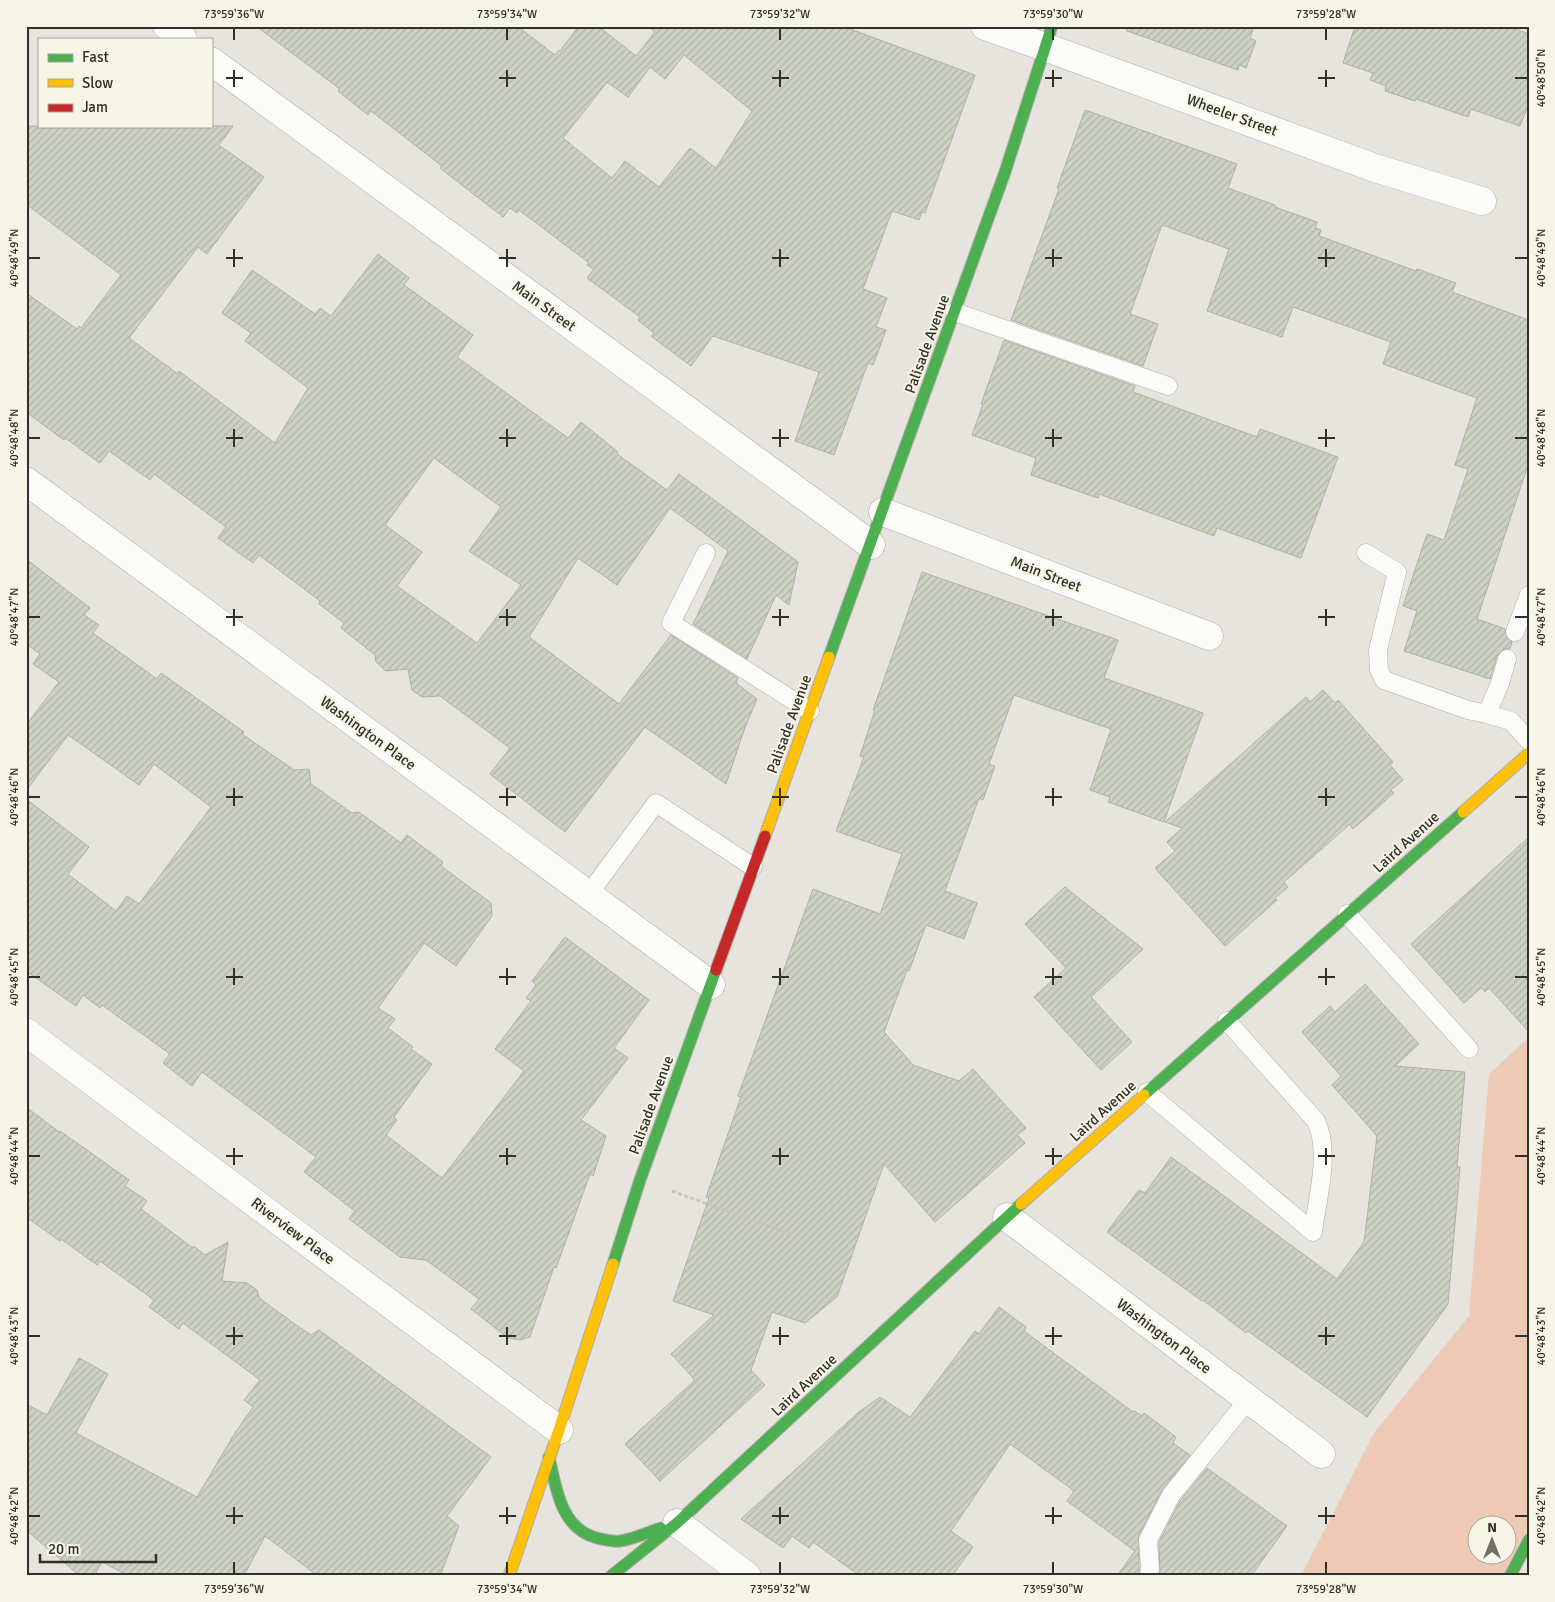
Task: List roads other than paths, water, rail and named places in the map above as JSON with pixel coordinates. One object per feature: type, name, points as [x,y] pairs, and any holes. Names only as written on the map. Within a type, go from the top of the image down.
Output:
[{"type":"main road","name":"Palisade Avenue","points":[[508,1576],[559,1430],[640,1180],[1007,167],[1049,36]]},
{"type":"main road","name":"Laird Avenue","points":[[611,1576],[677,1523],[1007,1217],[1529,753]]},
{"type":"main road","points":[[549,1457],[566,1517],[578,1530],[594,1539],[618,1541],[677,1523]]},
{"type":"main road","points":[[1510,1576],[1529,1540]]},
{"type":"street","points":[[167,26],[182,38]]},
{"type":"street","name":"Wheeler Street","points":[[985,26],[1049,36],[1375,168],[1482,201]]},
{"type":"street","name":"Main Street","points":[[215,64],[871,545]]},
{"type":"street","name":"Washington Place","points":[[26,482],[711,985]]},
{"type":"street","name":"Main Street","points":[[883,512],[1209,636]]},
{"type":"street","name":"Riverview Place","points":[[26,1032],[559,1430]]},
{"type":"street","name":"Washington Place","points":[[1007,1217],[1321,1454]]},
{"type":"street","points":[[677,1523],[747,1576]]},
{"type":"lane","points":[[955,312],[1168,386]]},
{"type":"lane","points":[[706,553],[671,623],[810,711]]},
{"type":"lane","points":[[1366,553],[1397,572],[1378,650],[1379,670],[1384,680],[1468,710],[1511,721],[1529,742]]},
{"type":"lane","points":[[1515,632],[1529,595]]},
{"type":"lane","points":[[1487,714],[1500,683],[1507,658]]},
{"type":"lane","points":[[588,895],[656,803],[753,867]]},
{"type":"lane","points":[[1348,914],[1469,1049]]},
{"type":"lane","points":[[1147,1092],[1313,1232],[1324,1149],[1320,1130],[1316,1121],[1227,1021]]},
{"type":"lane","points":[[1149,1576],[1148,1540],[1171,1495],[1248,1400]]}]
